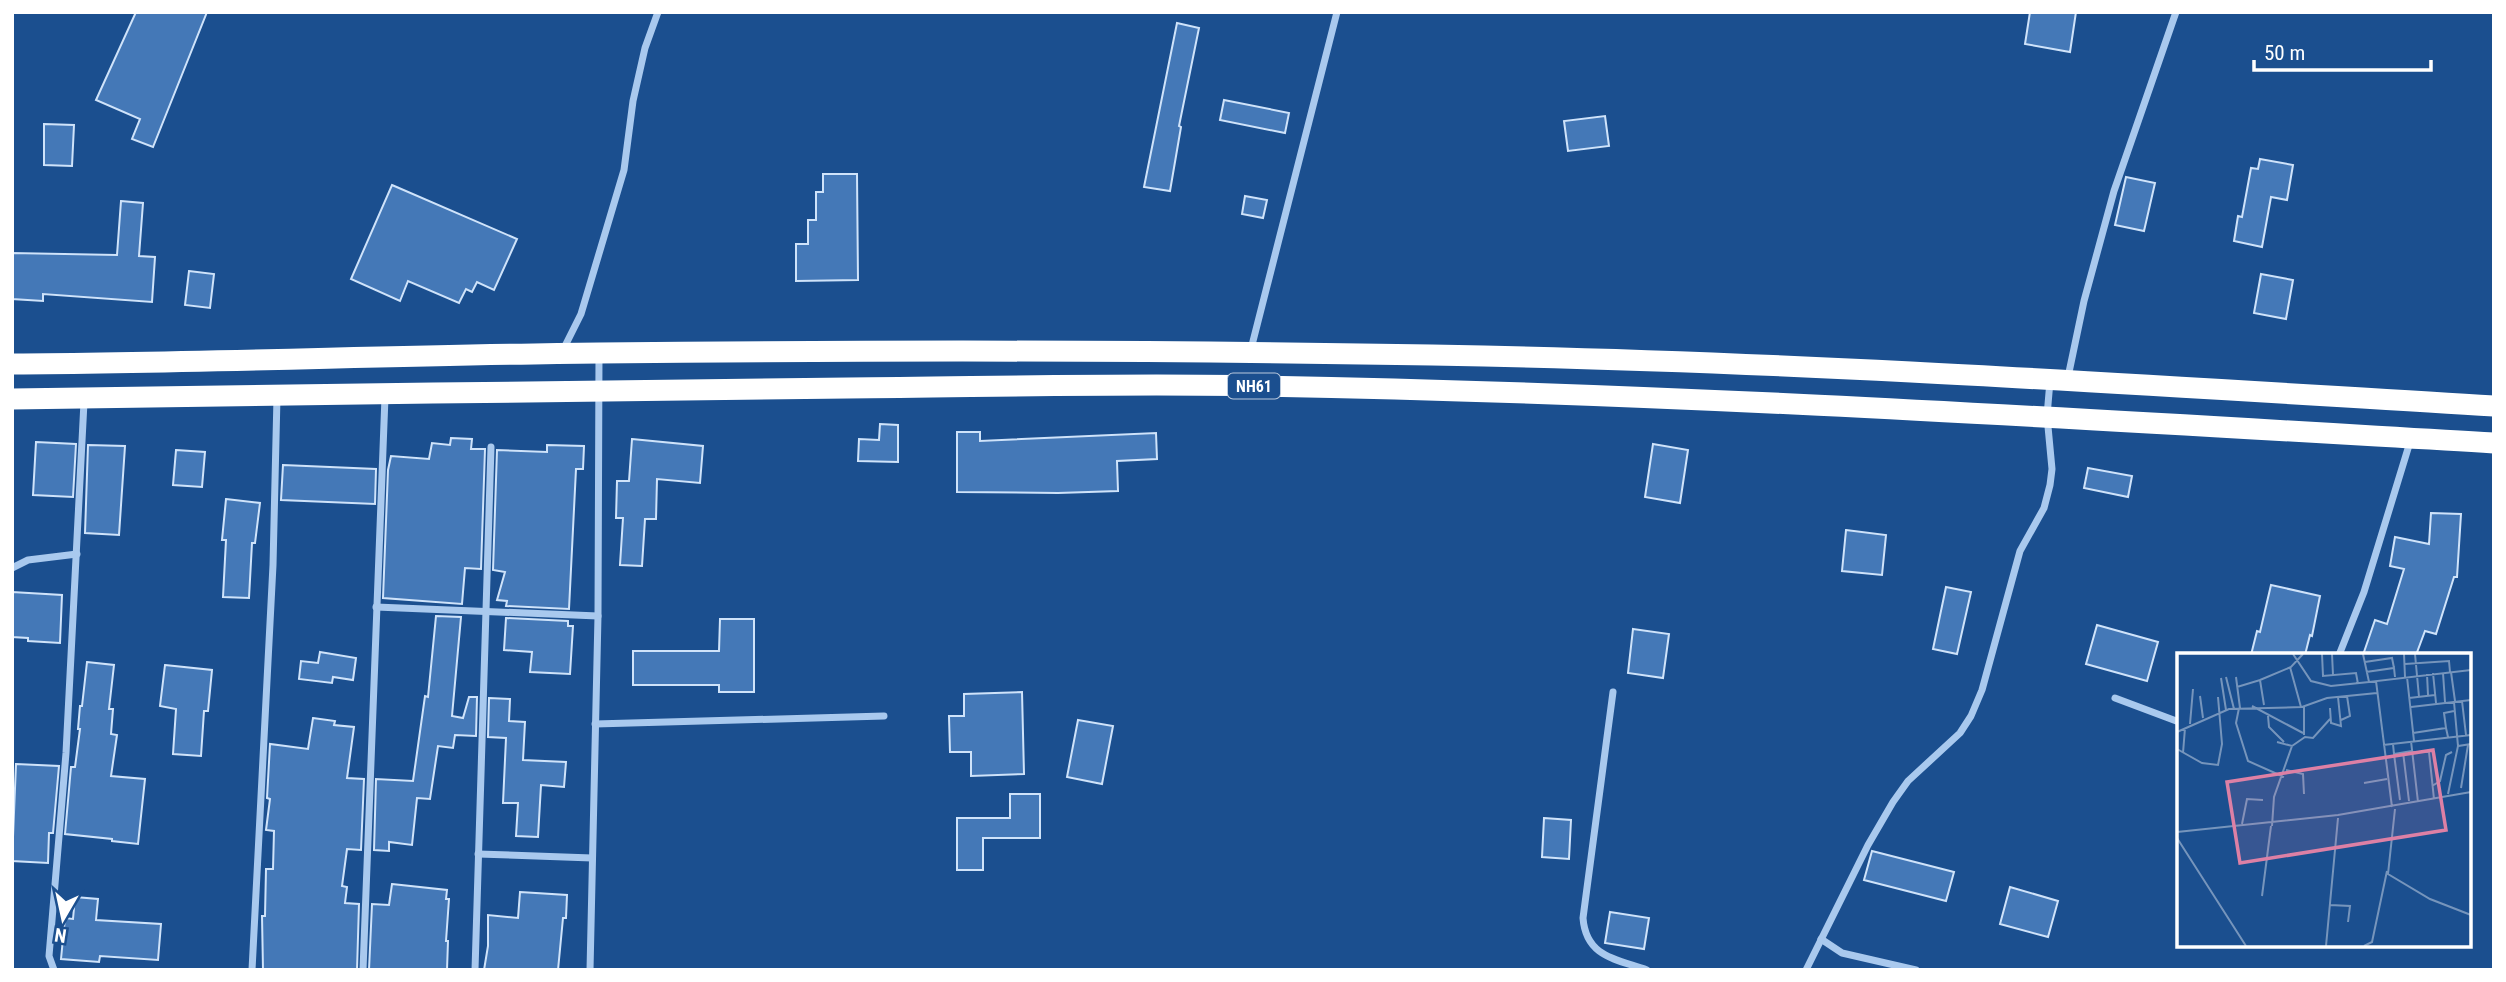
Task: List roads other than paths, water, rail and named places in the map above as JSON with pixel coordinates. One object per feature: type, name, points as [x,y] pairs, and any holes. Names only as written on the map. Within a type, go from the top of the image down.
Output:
[{"type":"highway","name":"NH61","points":[[12,364],[599,353],[1250,353],[1488,356],[2058,381],[2494,407]]},
{"type":"highway","name":"NH61","points":[[12,399],[277,394],[1265,386],[1548,393],[2047,416],[2494,443]]},
{"type":"street","points":[[561,354],[581,314],[624,170],[633,101],[645,48],[658,12]]},
{"type":"street","points":[[1250,353],[1337,12]]},
{"type":"street","points":[[1806,970],[1868,845],[1893,802],[1908,781],[1960,733],[1982,690],[2020,551],[2044,508],[2052,469],[2047,416],[2084,301],[2114,191],[2176,12]]},
{"type":"street","points":[[590,970],[598,616],[599,353]]},
{"type":"street","points":[[363,970],[385,393]]},
{"type":"street","points":[[252,970],[273,565],[277,394]]},
{"type":"street","points":[[54,970],[50,956],[66,753],[85,398]]},
{"type":"street","points":[[2340,653],[2364,592],[2412,438]]},
{"type":"street","points":[[475,970],[491,447]]},
{"type":"street","points":[[12,568],[28,560],[77,554]]},
{"type":"street","points":[[376,607],[598,616]]},
{"type":"street","points":[[1613,692],[1583,918],[1584,930],[1590,944],[1597,951],[1647,970]]},
{"type":"street","points":[[2116,698],[2177,721]]},
{"type":"street","points":[[596,724],[884,716]]},
{"type":"street","points":[[478,854],[592,858]]},
{"type":"street","points":[[1821,939],[1842,953],[1916,970]]}]
